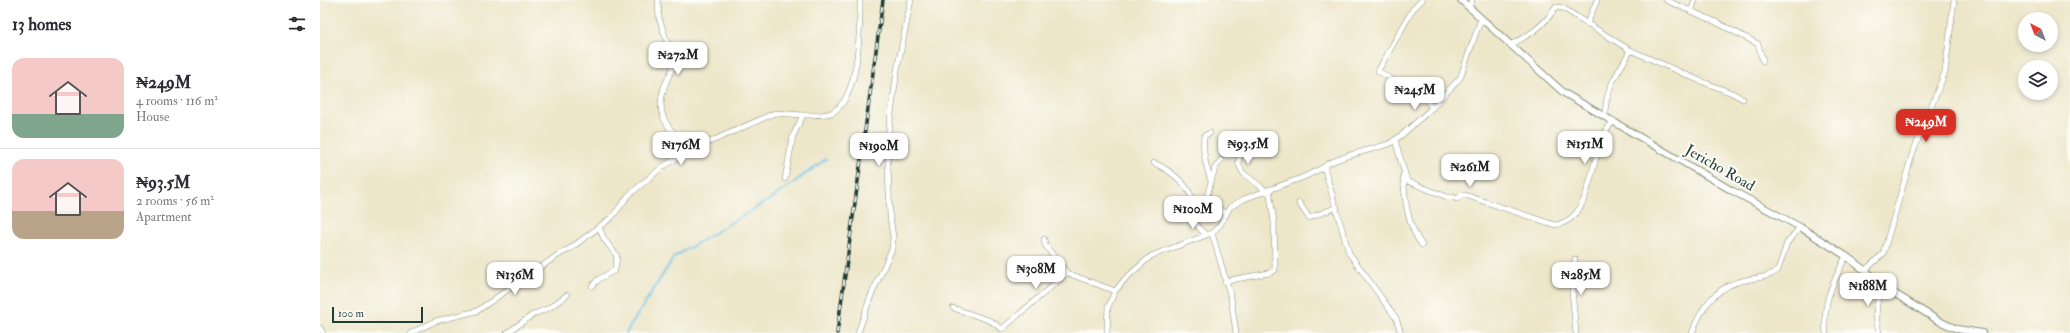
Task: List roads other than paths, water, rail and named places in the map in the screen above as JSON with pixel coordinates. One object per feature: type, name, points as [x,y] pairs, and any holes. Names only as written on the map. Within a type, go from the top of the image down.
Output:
[{"type":"street","points":[[658,0],[659,18],[674,62],[665,84],[661,114],[665,122],[690,151]]},
{"type":"street","points":[[411,333],[436,321],[477,311],[558,255],[571,248],[599,227],[612,217],[629,195],[661,168],[690,151],[713,142],[722,135],[775,113],[803,116],[831,113],[843,102],[848,93],[857,50],[860,0]]},
{"type":"street","points":[[858,333],[870,298],[892,249],[888,136],[897,70],[910,0]]},
{"type":"street","points":[[1422,0],[1413,9],[1378,71],[1427,101],[1432,108]]},
{"type":"street","name":"Jericho Road","points":[[1461,0],[1564,93],[1731,190],[1800,227],[1846,256],[1938,321],[1957,329],[1982,333]]},
{"type":"street","points":[[1469,7],[1472,0]]},
{"type":"street","points":[[1587,24],[1597,0]]},
{"type":"street","points":[[1666,0],[1716,22],[1758,44],[1763,60]]},
{"type":"street","points":[[1691,12],[1695,0]]},
{"type":"street","points":[[1865,270],[1884,254],[1912,155],[1945,72],[1954,0]]},
{"type":"street","points":[[1510,45],[1534,33],[1548,19],[1556,7],[1563,8],[1587,24],[1620,42],[1628,49],[1743,99]]},
{"type":"street","points":[[1107,333],[1108,307],[1115,291],[1152,256],[1205,234],[1212,233],[1220,225],[1230,207],[1244,199],[1267,189],[1304,177],[1329,163],[1347,156],[1389,144],[1395,140],[1432,108],[1460,78],[1481,18]]},
{"type":"street","points":[[1605,117],[1605,100],[1608,90],[1629,53],[1628,49]]},
{"type":"street","points":[[785,179],[793,136],[803,116]]},
{"type":"street","points":[[1395,140],[1408,182],[1447,197],[1457,199],[1462,195],[1465,195],[1555,225],[1562,224],[1578,211],[1581,206],[1600,141],[1606,128],[1614,122]]},
{"type":"street","points":[[1210,132],[1204,136],[1203,148],[1206,167],[1212,181]]},
{"type":"street","points":[[1225,282],[1270,273],[1275,270],[1274,222],[1267,189],[1243,173],[1238,163],[1241,152],[1239,138]]},
{"type":"street","points":[[1221,160],[1215,168],[1207,196],[1215,208],[1226,213]]},
{"type":"street","points":[[1154,163],[1173,174],[1187,190],[1192,198],[1195,225],[1205,234]]},
{"type":"street","points":[[1402,164],[1406,206],[1411,226],[1422,245]]},
{"type":"street","points":[[1324,167],[1337,207],[1349,253],[1396,318],[1400,333]]},
{"type":"street","points":[[1300,203],[1309,218],[1337,207]]},
{"type":"street","points":[[592,286],[599,279],[615,270],[617,256],[604,239],[599,227]]},
{"type":"street","points":[[1692,333],[1696,321],[1712,297],[1726,285],[1764,276],[1778,270],[1787,243],[1800,227]]},
{"type":"street","points":[[1212,233],[1225,282],[1231,298],[1236,333]]},
{"type":"street","points":[[1044,239],[1045,245],[1067,273],[1115,291]]},
{"type":"street","points":[[1826,333],[1824,319],[1827,297],[1846,256]]},
{"type":"street","points":[[1575,259],[1572,290],[1576,333]]},
{"type":"street","points":[[953,308],[991,320],[1003,329],[1067,273]]},
{"type":"street","points":[[1879,333],[1877,325],[1877,300],[1884,284]]},
{"type":"street","points":[[507,333],[534,314],[549,308],[567,296]]},
{"type":"street","points":[[320,328],[323,333]]},
{"type":"waterway","points":[[626,333],[674,257],[774,197],[826,159]]},
{"type":"railway","points":[[837,333],[883,0]]}]
